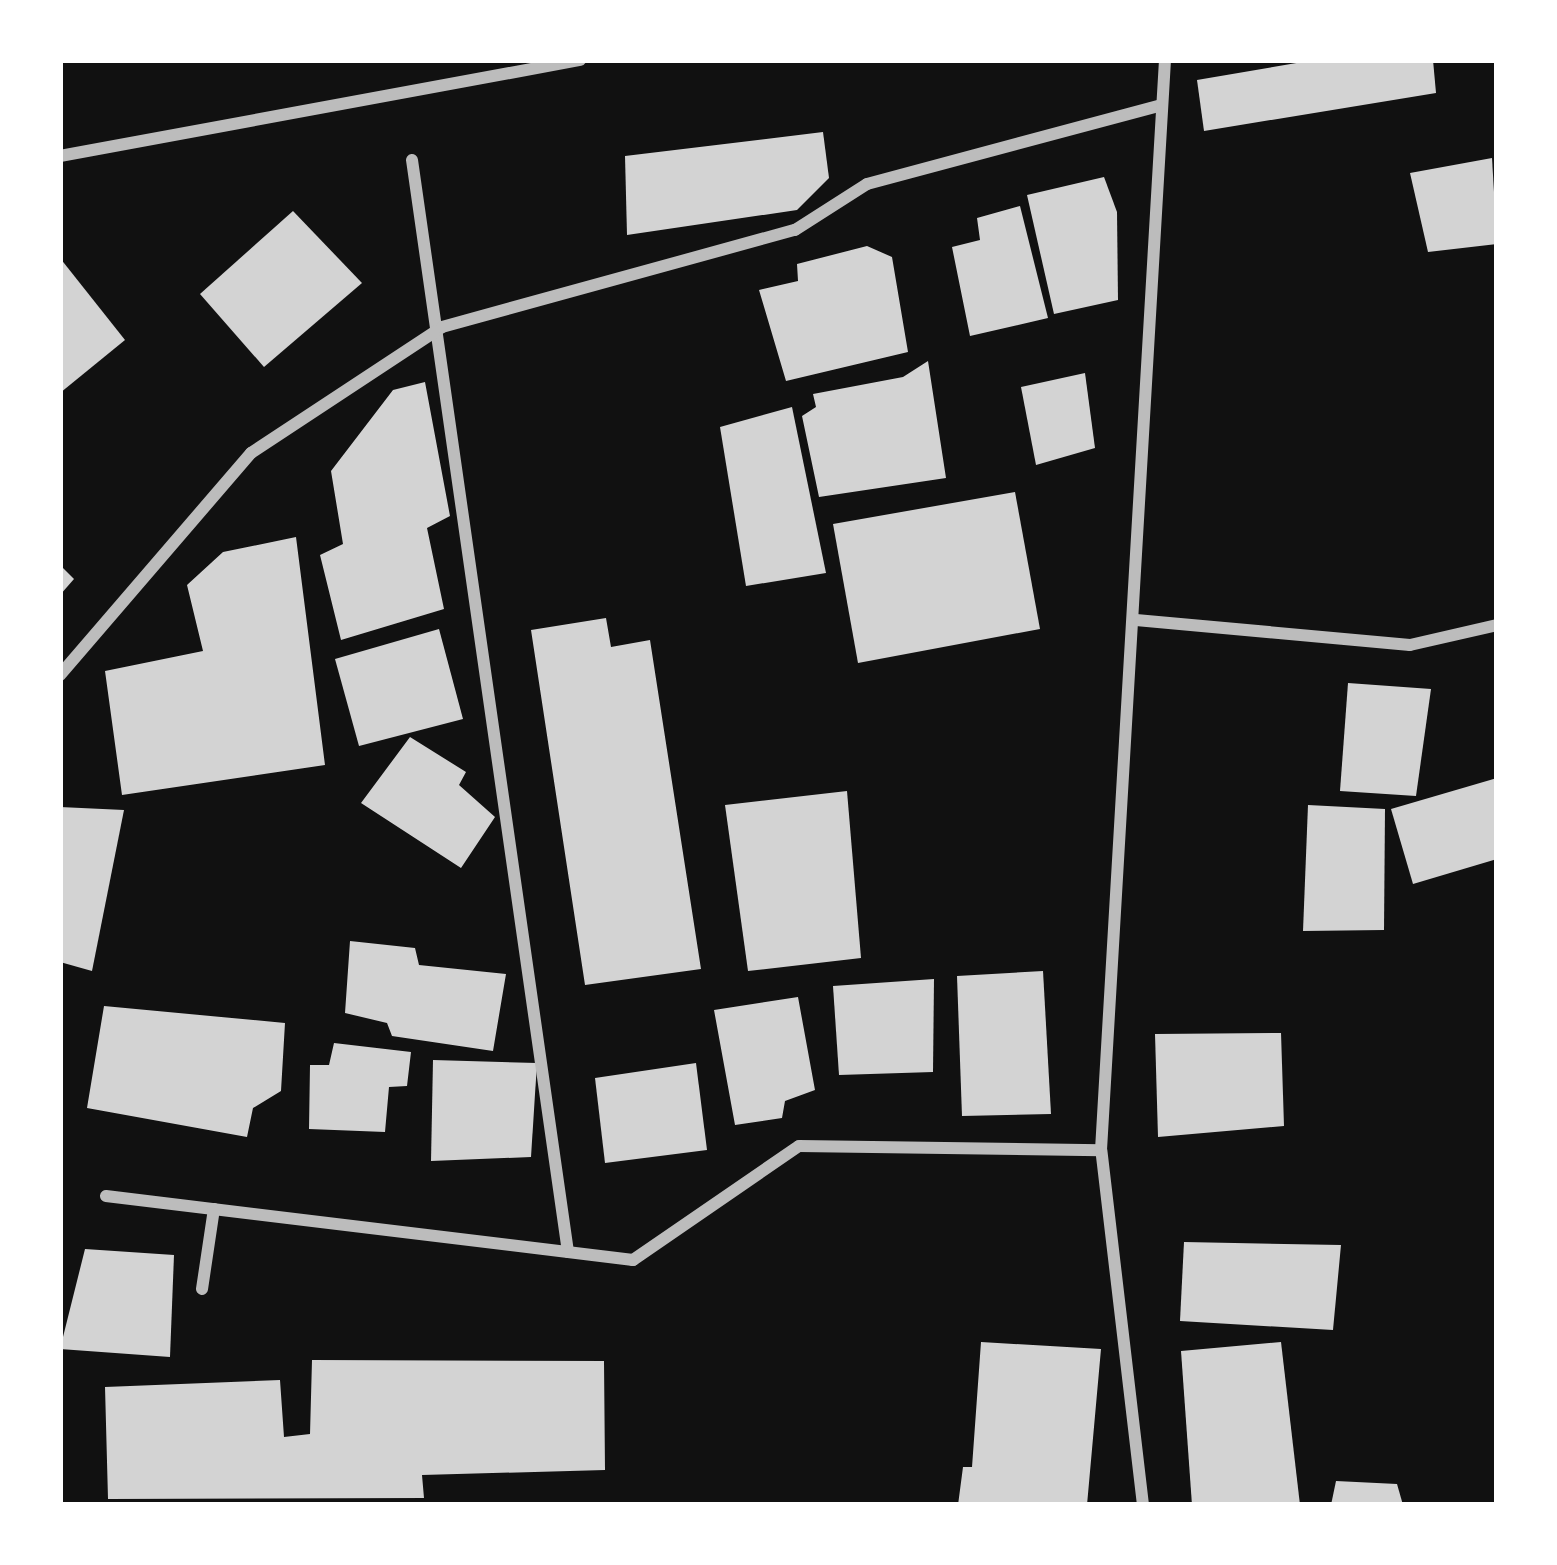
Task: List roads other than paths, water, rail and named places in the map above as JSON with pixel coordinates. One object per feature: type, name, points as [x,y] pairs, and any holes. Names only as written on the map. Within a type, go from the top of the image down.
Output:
[{"type":"street","points":[[60,156],[580,60]]},
{"type":"street","points":[[1144,1505],[1101,1150],[1136,620],[1159,106],[1165,60]]},
{"type":"street","points":[[60,675],[251,453],[442,327],[795,230],[867,184],[1159,106]]},
{"type":"street","points":[[412,160],[442,327],[568,1252]]},
{"type":"street","points":[[1136,620],[1410,646],[1497,626]]},
{"type":"street","points":[[106,1196],[633,1260],[799,1146],[1101,1150]]},
{"type":"street","points":[[202,1289],[214,1209]]}]
